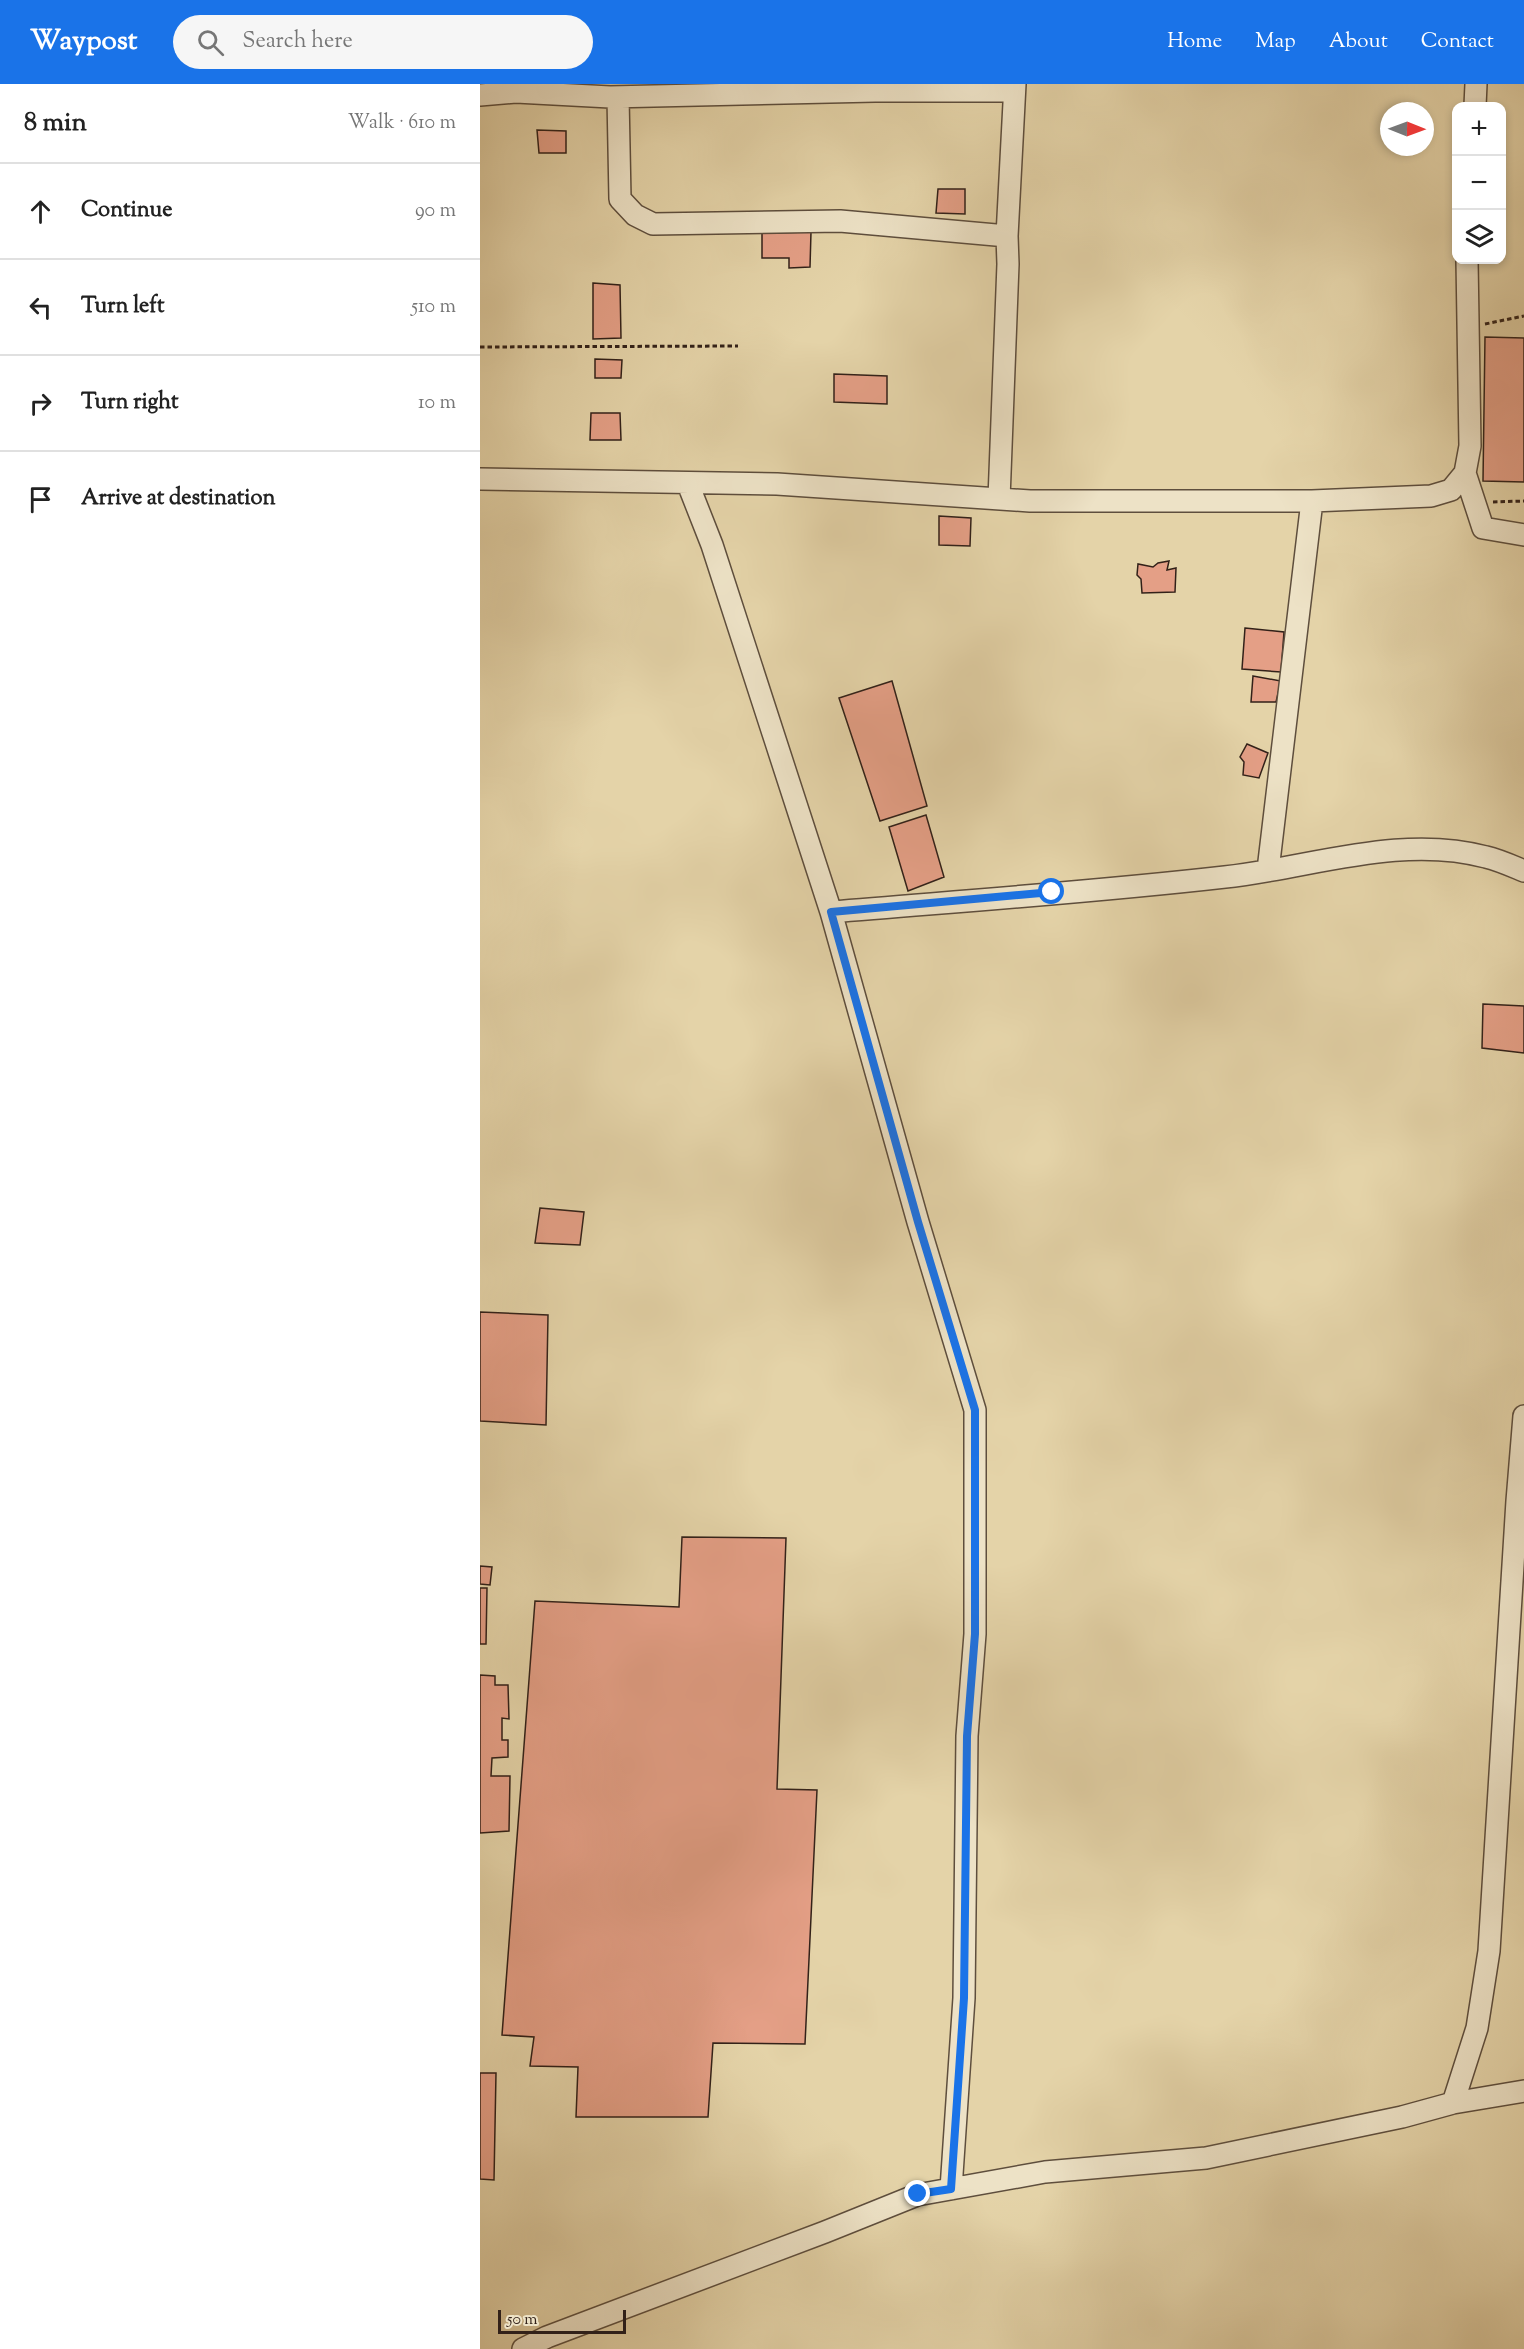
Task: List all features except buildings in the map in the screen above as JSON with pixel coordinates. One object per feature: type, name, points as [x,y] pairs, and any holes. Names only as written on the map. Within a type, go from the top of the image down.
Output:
[{"type":"street","points":[[1475,102],[1476,84]]},
{"type":"street","points":[[480,95],[516,92],[613,93],[742,89],[1015,87],[1007,236],[1008,264],[999,499]]},
{"type":"street","points":[[613,93],[620,199],[635,216],[653,224],[840,221],[1007,236]]},
{"type":"street","points":[[1467,264],[1470,446],[1465,473],[1483,528],[1524,535]]},
{"type":"street","points":[[480,479],[777,484],[999,499],[1068,501],[1312,501],[1431,496],[1451,490],[1465,473]]},
{"type":"street","points":[[688,484],[712,545],[831,912],[918,1222],[975,1410],[975,1634],[967,1736],[964,1998],[951,2189]]},
{"type":"street","points":[[1268,870],[1312,501]]},
{"type":"street","points":[[831,912],[1227,877],[1345,857],[1409,850],[1446,850],[1486,857],[1524,872]]},
{"type":"street","points":[[1453,2103],[1477,2028],[1490,1951],[1516,1513],[1524,1416]]},
{"type":"street","points":[[523,2349],[547,2337],[825,2232],[918,2194],[1045,2172],[1206,2158],[1402,2117],[1453,2103],[1524,2091]]},
{"type":"path","points":[[1468,328],[1524,316]]},
{"type":"path","points":[[480,347],[738,346]]},
{"type":"path","points":[[1474,502],[1524,501]]},
{"type":"route","points":[[918,2194],[951,2189],[964,1998],[967,1736],[975,1634],[975,1410],[918,1222],[831,912],[1052,892]]}]
